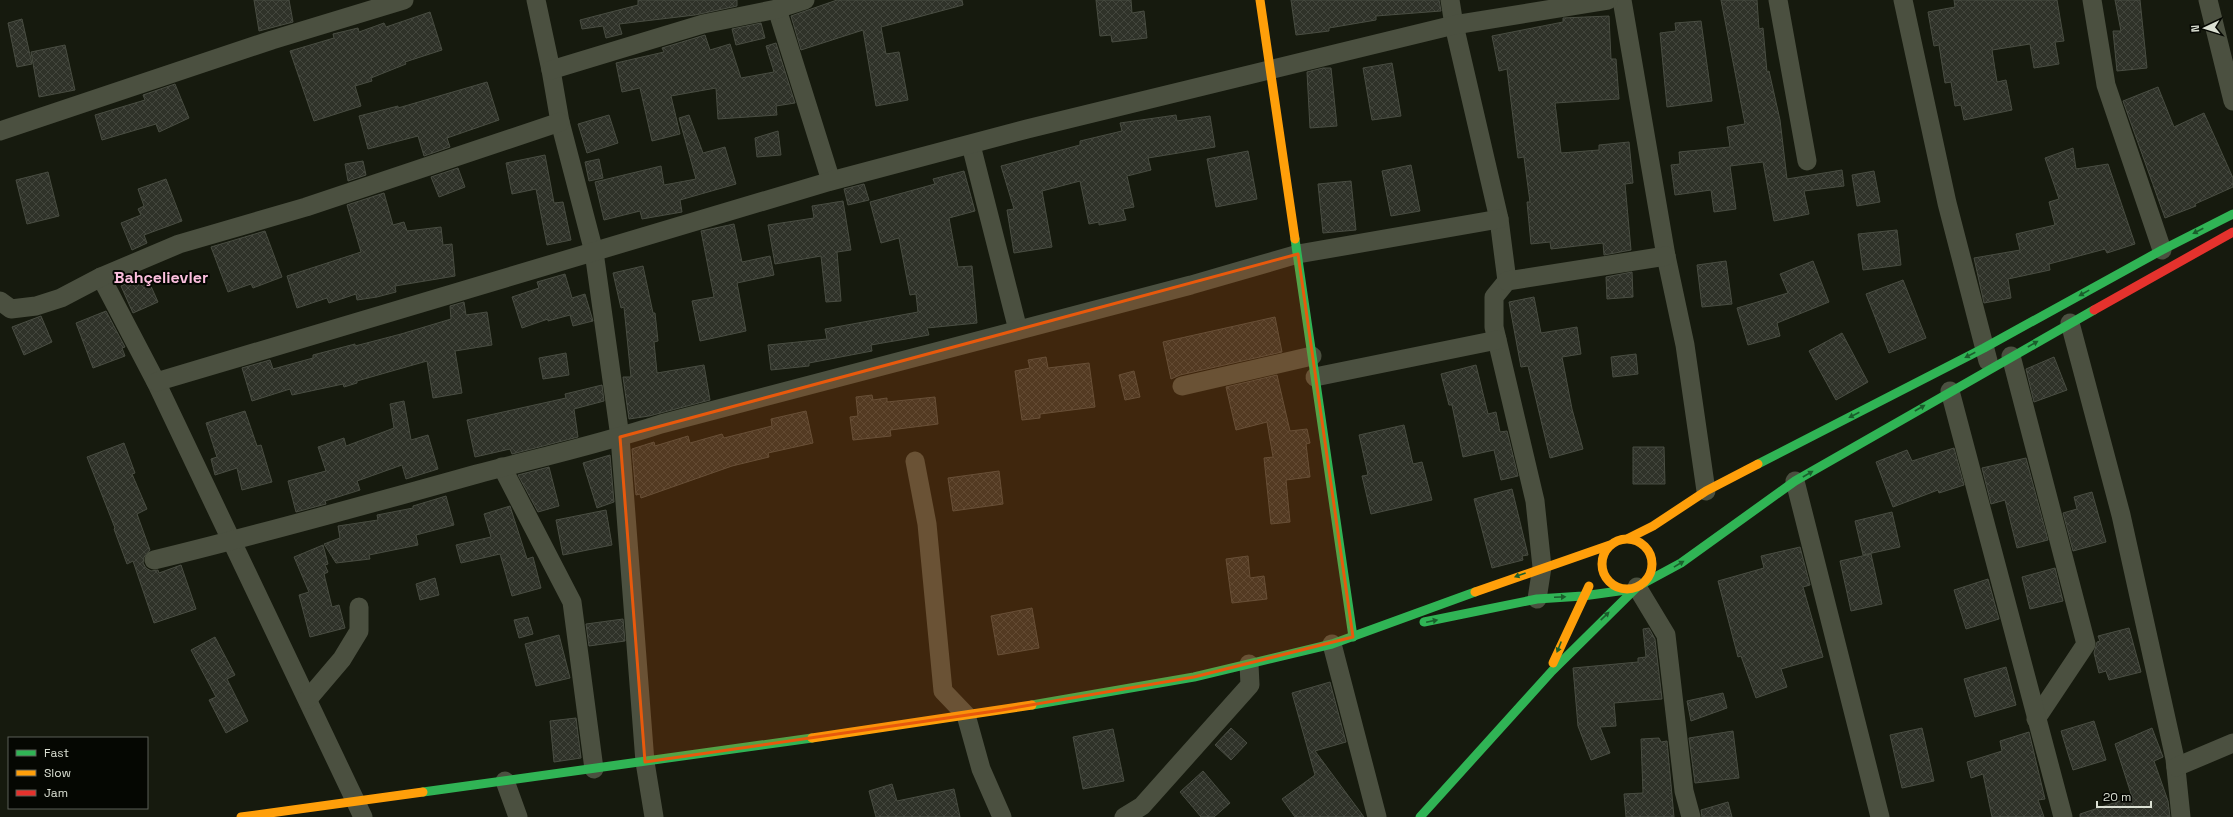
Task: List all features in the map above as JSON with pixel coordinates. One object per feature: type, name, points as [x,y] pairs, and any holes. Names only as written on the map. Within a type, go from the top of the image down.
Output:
[{"type":"street","points":[[0,131],[272,40],[404,0]]},
{"type":"street","points":[[536,0],[551,70],[560,122],[594,252],[620,437],[645,762],[654,817]]},
{"type":"street","points":[[551,70],[703,24],[777,9],[805,0]]},
{"type":"street","points":[[1260,0],[1353,637]]},
{"type":"street","points":[[1450,0],[1454,26],[1499,219],[1507,281]]},
{"type":"street","points":[[156,382],[831,181],[1027,129],[1270,69],[1454,26],[1608,0]]},
{"type":"street","points":[[1622,0],[1666,256],[1685,345],[1706,492]]},
{"type":"street","points":[[1778,0],[1807,161]]},
{"type":"street","points":[[1903,0],[1947,203],[1984,348],[1991,368]]},
{"type":"street","points":[[2092,0],[2106,85],[2162,250]]},
{"type":"street","points":[[2208,0],[2233,101]]},
{"type":"street","points":[[777,9],[831,181]]},
{"type":"street","points":[[0,301],[11,309],[36,306],[61,298],[100,277],[179,244],[306,207],[560,122]]},
{"type":"street","points":[[971,145],[1018,330]]},
{"type":"street","points":[[241,817],[360,809],[505,781],[966,715],[1194,677],[1332,644],[1542,567],[1610,545],[1619,540],[1629,538],[1653,526],[1706,492],[1984,348],[2162,250],[2233,214]]},
{"type":"street","points":[[154,560],[232,542],[502,467],[620,437],[661,424],[1191,285],[1298,254],[1499,219]]},
{"type":"street","points":[[1353,637],[1536,599],[1583,596],[1636,587],[1681,563],[1773,495],[1795,481],[2010,356],[2233,232]]},
{"type":"street","points":[[1536,599],[1542,567],[1535,501],[1494,327],[1494,297],[1507,281],[1666,256]]},
{"type":"street","points":[[100,277],[156,382],[360,809]]},
{"type":"street","points":[[2070,323],[2121,515],[2176,767],[2181,817]]},
{"type":"street","points":[[1315,377],[1497,340]]},
{"type":"street","points":[[1182,386],[1312,356]]},
{"type":"street","points":[[2010,356],[2086,644],[2036,719]]},
{"type":"street","points":[[1950,391],[2063,817]]},
{"type":"street","points":[[915,461],[927,524],[943,691],[966,715],[981,769],[1002,817]]},
{"type":"street","points":[[502,467],[572,602],[594,769]]},
{"type":"street","points":[[1795,481],[1880,817]]},
{"type":"street","points":[[1420,817],[1549,674],[1604,617],[1650,575],[1653,565],[1651,555],[1642,544],[1629,538]]},
{"type":"street","points":[[1549,674],[1560,643],[1583,596],[1602,563],[1604,553],[1610,545]]},
{"type":"street","points":[[1602,563],[1604,573],[1609,581],[1617,587],[1636,587]]},
{"type":"street","points":[[1636,587],[1666,635],[1684,791],[1691,817]]},
{"type":"street","points":[[308,699],[342,659],[359,631],[359,607]]},
{"type":"street","points":[[1332,644],[1377,817]]},
{"type":"street","points":[[1124,817],[1142,806],[1250,684],[1249,664]]},
{"type":"street","points":[[2176,767],[2233,743]]},
{"type":"street","points":[[505,781],[518,817]]},
{"type":"highlighted area","points":[[1298,254],[1353,637],[1194,677],[1002,710],[645,762],[620,437]]},
{"type":"building","points":[[254,0],[289,0],[293,22],[259,31]]},
{"type":"building","points":[[638,0],[737,0],[737,6],[695,15],[619,24],[622,34],[606,38],[603,26],[582,29],[580,20],[638,5]]},
{"type":"building","points":[[837,0],[962,0],[963,5],[881,27],[886,54],[899,52],[908,100],[876,106],[863,30],[801,50],[791,16]]},
{"type":"building","points":[[1096,0],[1131,0],[1132,13],[1144,11],[1147,38],[1112,42],[1111,35],[1100,36]]},
{"type":"building","points":[[1291,0],[1439,0],[1441,11],[1376,16],[1376,20],[1329,28],[1329,31],[1296,35]]},
{"type":"building","points":[[1721,0],[1757,0],[1759,29],[1763,28],[1767,72],[1769,71],[1780,120],[1787,179],[1842,170],[1844,186],[1804,191],[1809,214],[1774,221],[1763,162],[1730,166],[1736,209],[1714,212],[1711,190],[1675,195],[1671,165],[1680,164],[1679,152],[1730,147],[1727,127],[1745,124]]},
{"type":"building","points":[[1954,0],[2057,0],[2064,41],[2055,42],[2059,64],[2034,68],[2030,44],[1992,50],[1997,82],[2006,80],[2012,110],[1964,120],[1961,105],[1955,106],[1951,82],[1945,83],[1939,45],[1934,46],[1928,12],[1955,7]]},
{"type":"building","points":[[2115,0],[2140,0],[2147,68],[2117,71],[2113,31],[2121,31]]},
{"type":"building","points":[[430,12],[442,50],[405,62],[406,64],[371,78],[372,81],[355,86],[361,106],[314,121],[290,51],[334,38],[333,34],[358,28],[359,32],[384,23],[386,27]]},
{"type":"building","points":[[1609,16],[1611,59],[1616,59],[1619,99],[1555,103],[1561,153],[1599,150],[1599,145],[1629,142],[1633,183],[1625,184],[1631,250],[1604,255],[1603,243],[1551,249],[1550,242],[1531,244],[1527,202],[1530,202],[1524,157],[1518,158],[1507,69],[1499,71],[1492,36],[1563,22],[1563,18]]},
{"type":"building","points":[[22,19],[32,64],[17,67],[8,23]]},
{"type":"building","points":[[1701,21],[1712,101],[1667,107],[1660,33],[1676,31],[1675,23]]},
{"type":"building","points":[[761,23],[765,38],[736,45],[732,29]]},
{"type":"building","points":[[705,35],[710,50],[730,44],[741,78],[774,72],[766,46],[776,43],[795,103],[776,106],[777,115],[718,119],[716,88],[671,96],[680,134],[652,141],[640,88],[622,92],[616,63],[664,52],[662,48]]},
{"type":"building","points":[[65,45],[75,90],[39,97],[31,52]]},
{"type":"building","points":[[1392,63],[1401,116],[1372,120],[1363,68]]},
{"type":"building","points":[[1323,68],[1331,68],[1337,126],[1310,128],[1307,72]]},
{"type":"building","points":[[487,82],[499,120],[447,138],[450,147],[424,156],[418,136],[368,149],[359,116],[398,106],[398,108]]},
{"type":"building","points":[[175,84],[189,118],[159,132],[156,124],[102,140],[95,115],[145,100],[143,95]]},
{"type":"building","points":[[2158,87],[2174,127],[2204,113],[2233,178],[2233,187],[2195,204],[2196,206],[2165,218],[2123,101]]},
{"type":"building","points":[[609,115],[618,143],[587,153],[578,124]]},
{"type":"building","points":[[689,115],[703,153],[725,147],[736,184],[680,200],[682,212],[642,219],[640,211],[604,220],[595,182],[661,166],[664,185],[696,179],[679,118]]},
{"type":"building","points":[[1176,115],[1177,121],[1210,116],[1215,147],[1148,158],[1151,170],[1127,176],[1134,207],[1123,209],[1126,220],[1099,225],[1099,222],[1089,224],[1080,181],[1042,191],[1052,247],[1014,253],[1007,210],[1014,209],[1001,166],[1080,145],[1080,141],[1122,131],[1120,123]]},
{"type":"building","points":[[778,131],[781,155],[757,157],[755,138]]},
{"type":"building","points":[[2073,148],[2076,169],[2108,164],[2135,244],[2107,253],[2105,249],[2049,264],[2050,270],[2008,279],[2011,298],[1984,303],[1974,258],[2020,250],[2016,234],[2055,225],[2049,202],[2059,199],[2045,158]]},
{"type":"building","points":[[1248,151],[1257,199],[1216,207],[1207,159]]},
{"type":"building","points":[[545,155],[554,203],[563,202],[571,240],[547,245],[536,189],[512,194],[506,163]]},
{"type":"building","points":[[599,159],[603,178],[589,181],[585,162]]},
{"type":"building","points":[[363,161],[366,175],[348,181],[345,164]]},
{"type":"building","points":[[1411,165],[1420,211],[1391,216],[1382,171]]},
{"type":"building","points":[[458,168],[465,187],[439,197],[431,177]]},
{"type":"building","points":[[964,171],[975,211],[949,218],[958,267],[972,266],[977,323],[927,328],[929,335],[871,345],[872,351],[809,363],[809,366],[771,370],[768,345],[827,339],[825,329],[918,312],[916,294],[910,295],[899,238],[881,243],[870,202],[935,184],[933,179]]},
{"type":"building","points":[[1874,171],[1880,202],[1857,206],[1852,175]]},
{"type":"building","points":[[48,172],[59,216],[27,224],[16,180]]},
{"type":"building","points":[[166,179],[182,221],[144,235],[147,243],[132,250],[121,223],[141,215],[138,209],[144,206],[138,189]]},
{"type":"building","points":[[1351,181],[1356,230],[1323,233],[1318,184]]},
{"type":"building","points":[[864,184],[869,200],[848,205],[844,189]]},
{"type":"building","points":[[384,193],[393,225],[404,222],[407,231],[441,227],[443,245],[452,244],[455,276],[395,286],[396,292],[377,297],[357,300],[356,294],[329,303],[327,298],[297,308],[287,276],[361,252],[347,205]]},
{"type":"building","points":[[843,201],[851,250],[837,252],[841,301],[826,302],[821,256],[775,264],[768,225],[814,218],[812,206]]},
{"type":"building","points":[[734,224],[742,262],[770,256],[774,275],[737,283],[746,331],[700,341],[692,301],[714,297],[701,231]]},
{"type":"building","points":[[1897,230],[1901,265],[1863,270],[1858,234]]},
{"type":"building","points":[[265,231],[282,277],[253,288],[251,284],[228,292],[211,247]]},
{"type":"building","points":[[1726,261],[1732,304],[1702,307],[1697,265]]},
{"type":"building","points":[[1813,261],[1829,302],[1777,323],[1780,336],[1748,345],[1737,308],[1788,293],[1780,274]]},
{"type":"building","points":[[643,266],[653,313],[655,313],[658,341],[654,342],[657,373],[704,365],[710,400],[649,416],[629,419],[623,377],[631,377],[624,307],[621,308],[613,273]]},
{"type":"building","points":[[1632,272],[1633,297],[1607,299],[1606,277]]},
{"type":"building","points":[[565,274],[572,298],[585,294],[593,321],[573,326],[570,315],[548,321],[548,319],[522,328],[512,297],[539,288],[537,282]]},
{"type":"building","points":[[146,275],[158,302],[133,313],[121,286]]},
{"type":"building","points":[[1903,280],[1926,338],[1889,353],[1866,294]]},
{"type":"building","points":[[1534,297],[1541,333],[1577,327],[1581,354],[1562,357],[1572,409],[1583,449],[1550,458],[1528,366],[1521,367],[1509,302]]},
{"type":"building","points":[[464,302],[466,315],[487,312],[492,345],[455,351],[462,393],[433,398],[427,361],[357,381],[357,383],[344,387],[343,384],[292,395],[290,389],[252,401],[242,368],[270,360],[273,369],[313,358],[313,355],[401,334],[451,319],[450,306]]},
{"type":"building","points":[[106,311],[125,347],[122,348],[125,356],[93,368],[76,323]]},
{"type":"building","points":[[41,316],[52,342],[24,355],[12,327]]},
{"type":"building","points":[[1275,317],[1282,352],[1180,375],[1171,379],[1163,342]]},
{"type":"building","points":[[1842,333],[1868,382],[1836,400],[1809,351]]},
{"type":"building","points":[[566,353],[569,375],[543,379],[539,358]]},
{"type":"building","points":[[1636,354],[1638,374],[1613,377],[1611,357]]},
{"type":"building","points":[[1046,357],[1048,368],[1089,363],[1095,407],[1040,414],[1040,418],[1022,420],[1015,371],[1030,368],[1028,360]]},
{"type":"building","points":[[2054,357],[2067,390],[2034,402],[2026,369]]},
{"type":"building","points":[[1476,365],[1488,414],[1496,412],[1500,432],[1507,431],[1518,476],[1501,480],[1494,450],[1463,457],[1452,405],[1449,405],[1441,374]]},
{"type":"building","points":[[1134,371],[1140,397],[1125,400],[1119,375]]},
{"type":"building","points":[[1277,375],[1290,431],[1307,429],[1310,443],[1306,444],[1310,477],[1286,480],[1290,522],[1271,524],[1264,458],[1273,457],[1267,422],[1236,430],[1226,387]]},
{"type":"building","points":[[602,385],[604,401],[574,409],[578,437],[512,454],[510,449],[475,457],[467,420],[566,398],[565,394]]},
{"type":"building","points":[[872,395],[873,400],[887,398],[887,402],[935,397],[938,424],[890,430],[891,436],[853,440],[850,417],[858,416],[856,397]]},
{"type":"building","points":[[404,401],[411,440],[428,435],[438,469],[406,479],[402,465],[357,481],[360,490],[325,501],[326,504],[296,512],[288,481],[326,471],[318,447],[344,438],[346,446],[394,428],[390,404]]},
{"type":"building","points":[[245,411],[257,446],[261,445],[272,482],[242,490],[237,468],[215,475],[211,459],[217,457],[206,423]]},
{"type":"building","points":[[806,411],[813,443],[768,453],[769,457],[732,466],[641,498],[640,494],[636,495],[632,449],[654,442],[655,446],[688,436],[690,443],[722,434],[724,438],[772,426],[771,419]]},
{"type":"building","points":[[1404,425],[1413,464],[1422,462],[1432,500],[1371,514],[1362,476],[1368,475],[1359,435]]},
{"type":"building","points":[[124,443],[135,473],[132,474],[147,509],[137,514],[150,550],[144,557],[143,563],[146,568],[151,571],[158,570],[159,573],[181,565],[196,609],[154,623],[133,561],[127,564],[114,529],[115,528],[87,457]]},
{"type":"building","points":[[1633,447],[1664,447],[1665,484],[1633,484]]},
{"type":"building","points":[[1954,448],[1964,485],[1939,493],[1938,490],[1893,507],[1876,462],[1907,450],[1912,461]]},
{"type":"building","points":[[610,455],[614,502],[597,508],[583,463]]},
{"type":"building","points":[[2026,458],[2048,540],[2017,548],[2005,500],[1991,504],[1982,468]]},
{"type":"building","points":[[549,467],[559,506],[538,512],[518,475]]},
{"type":"building","points":[[999,471],[1003,504],[953,511],[948,478]]},
{"type":"building","points":[[1512,489],[1528,555],[1522,556],[1523,560],[1492,568],[1474,499]]},
{"type":"building","points":[[2092,492],[2106,542],[2073,551],[2063,513],[2077,509],[2074,497]]},
{"type":"building","points":[[446,496],[454,525],[416,535],[418,545],[369,555],[370,559],[336,563],[324,544],[340,538],[338,526],[378,520],[377,515],[413,508],[413,506]]},
{"type":"building","points":[[510,506],[527,559],[533,557],[541,588],[512,596],[500,554],[461,563],[456,545],[491,537],[484,514]]},
{"type":"building","points":[[606,510],[612,545],[563,555],[556,520]]},
{"type":"building","points":[[1892,512],[1900,547],[1863,555],[1855,521]]},
{"type":"building","points":[[323,545],[328,564],[325,565],[328,572],[324,574],[332,607],[339,605],[345,628],[310,637],[299,595],[309,592],[294,557]]},
{"type":"building","points":[[1800,547],[1810,585],[1803,587],[1823,657],[1781,669],[1787,687],[1756,698],[1741,656],[1738,657],[1718,581],[1764,568],[1761,556]]},
{"type":"building","points":[[1871,554],[1882,604],[1851,611],[1840,561]]},
{"type":"building","points":[[1248,556],[1250,578],[1264,576],[1267,599],[1232,603],[1226,559]]},
{"type":"building","points":[[2055,568],[2063,601],[2030,609],[2022,577]]},
{"type":"building","points":[[435,578],[439,595],[420,600],[416,584]]},
{"type":"building","points":[[1988,579],[1999,619],[1966,629],[1954,590]]},
{"type":"building","points":[[1032,608],[1039,648],[998,655],[991,616]]},
{"type":"building","points":[[528,617],[533,634],[519,638],[514,620]]},
{"type":"building","points":[[623,619],[625,641],[589,646],[586,624]]},
{"type":"building","points":[[1649,628],[1655,639],[1662,699],[1614,703],[1616,726],[1600,727],[1610,753],[1591,760],[1578,726],[1573,668],[1638,662],[1638,658],[1646,657],[1643,629]]},
{"type":"building","points":[[2129,628],[2141,672],[2109,680],[2106,671],[2099,673],[2094,653],[2097,642],[2100,641],[2098,636]]},
{"type":"building","points":[[559,635],[570,678],[536,686],[525,644]]},
{"type":"building","points":[[215,637],[235,675],[227,679],[248,721],[226,733],[209,700],[216,697],[191,650]]},
{"type":"building","points":[[2006,667],[2016,705],[1975,717],[1964,679]]},
{"type":"building","points":[[1330,682],[1346,742],[1315,751],[1364,817],[1295,817],[1282,799],[1315,775],[1292,693]]},
{"type":"building","points":[[1723,693],[1727,708],[1691,721],[1687,701]]},
{"type":"building","points":[[576,718],[581,758],[554,762],[550,721]]},
{"type":"building","points":[[2094,721],[2106,760],[2073,770],[2061,731]]},
{"type":"building","points":[[1231,728],[1247,743],[1231,760],[1215,745]]},
{"type":"building","points":[[1922,728],[1934,781],[1902,788],[1890,735]]},
{"type":"building","points":[[2152,728],[2163,757],[2154,761],[2168,801],[2170,817],[2080,817],[2080,814],[2132,797],[2115,744]]},
{"type":"building","points":[[1113,729],[1124,781],[1083,789],[1073,737]]},
{"type":"building","points":[[1733,731],[1739,778],[1695,783],[1689,738]]},
{"type":"building","points":[[2029,732],[2045,799],[2038,800],[2044,817],[1992,817],[1983,774],[1971,778],[1967,762],[2002,751],[2000,741]]},
{"type":"building","points":[[1659,738],[1661,742],[1667,741],[1674,817],[1626,817],[1624,794],[1643,793],[1641,739]]},
{"type":"building","points":[[1203,771],[1230,803],[1214,817],[1201,817],[1180,792]]},
{"type":"building","points":[[892,784],[897,801],[954,789],[960,817],[876,817],[869,791]]},
{"type":"building","points":[[1728,802],[1732,817],[1702,817],[1701,810]]},
{"type":"traffic: fast","points":[[1758,464],[1984,348],[2162,250],[2233,214]]},
{"type":"traffic: fast","points":[[1295,239],[1353,637]]},
{"type":"traffic: fast","points":[[1644,583],[1681,563],[1795,481],[2094,310]]},
{"type":"traffic: fast","points":[[1420,817],[1552,671],[1636,588]]},
{"type":"traffic: fast","points":[[1424,622],[1537,599],[1583,596],[1626,590]]},
{"type":"traffic: fast","points":[[1032,705],[1194,677],[1332,644],[1475,592]]},
{"type":"traffic: fast","points":[[423,792],[812,738]]},
{"type":"traffic: slow","points":[[1260,0],[1295,239]]},
{"type":"traffic: slow","points":[[1629,538],[1653,526],[1706,491],[1758,464]]},
{"type":"traffic: slow","points":[[1622,539],[1632,539],[1645,546],[1652,559],[1652,564],[1652,569],[1645,582],[1632,589],[1622,589],[1613,585],[1606,578],[1602,569],[1602,559],[1606,550],[1613,543],[1622,539]]},
{"type":"traffic: slow","points":[[1475,592],[1610,545]]},
{"type":"traffic: slow","points":[[1553,663],[1589,586]]},
{"type":"traffic: slow","points":[[812,738],[1032,705]]},
{"type":"traffic: slow","points":[[241,817],[423,792]]},
{"type":"traffic: jam","points":[[2094,310],[2233,232]]},
{"type":"district","name":"Bahçelievler","points":[[161,277]]}]
